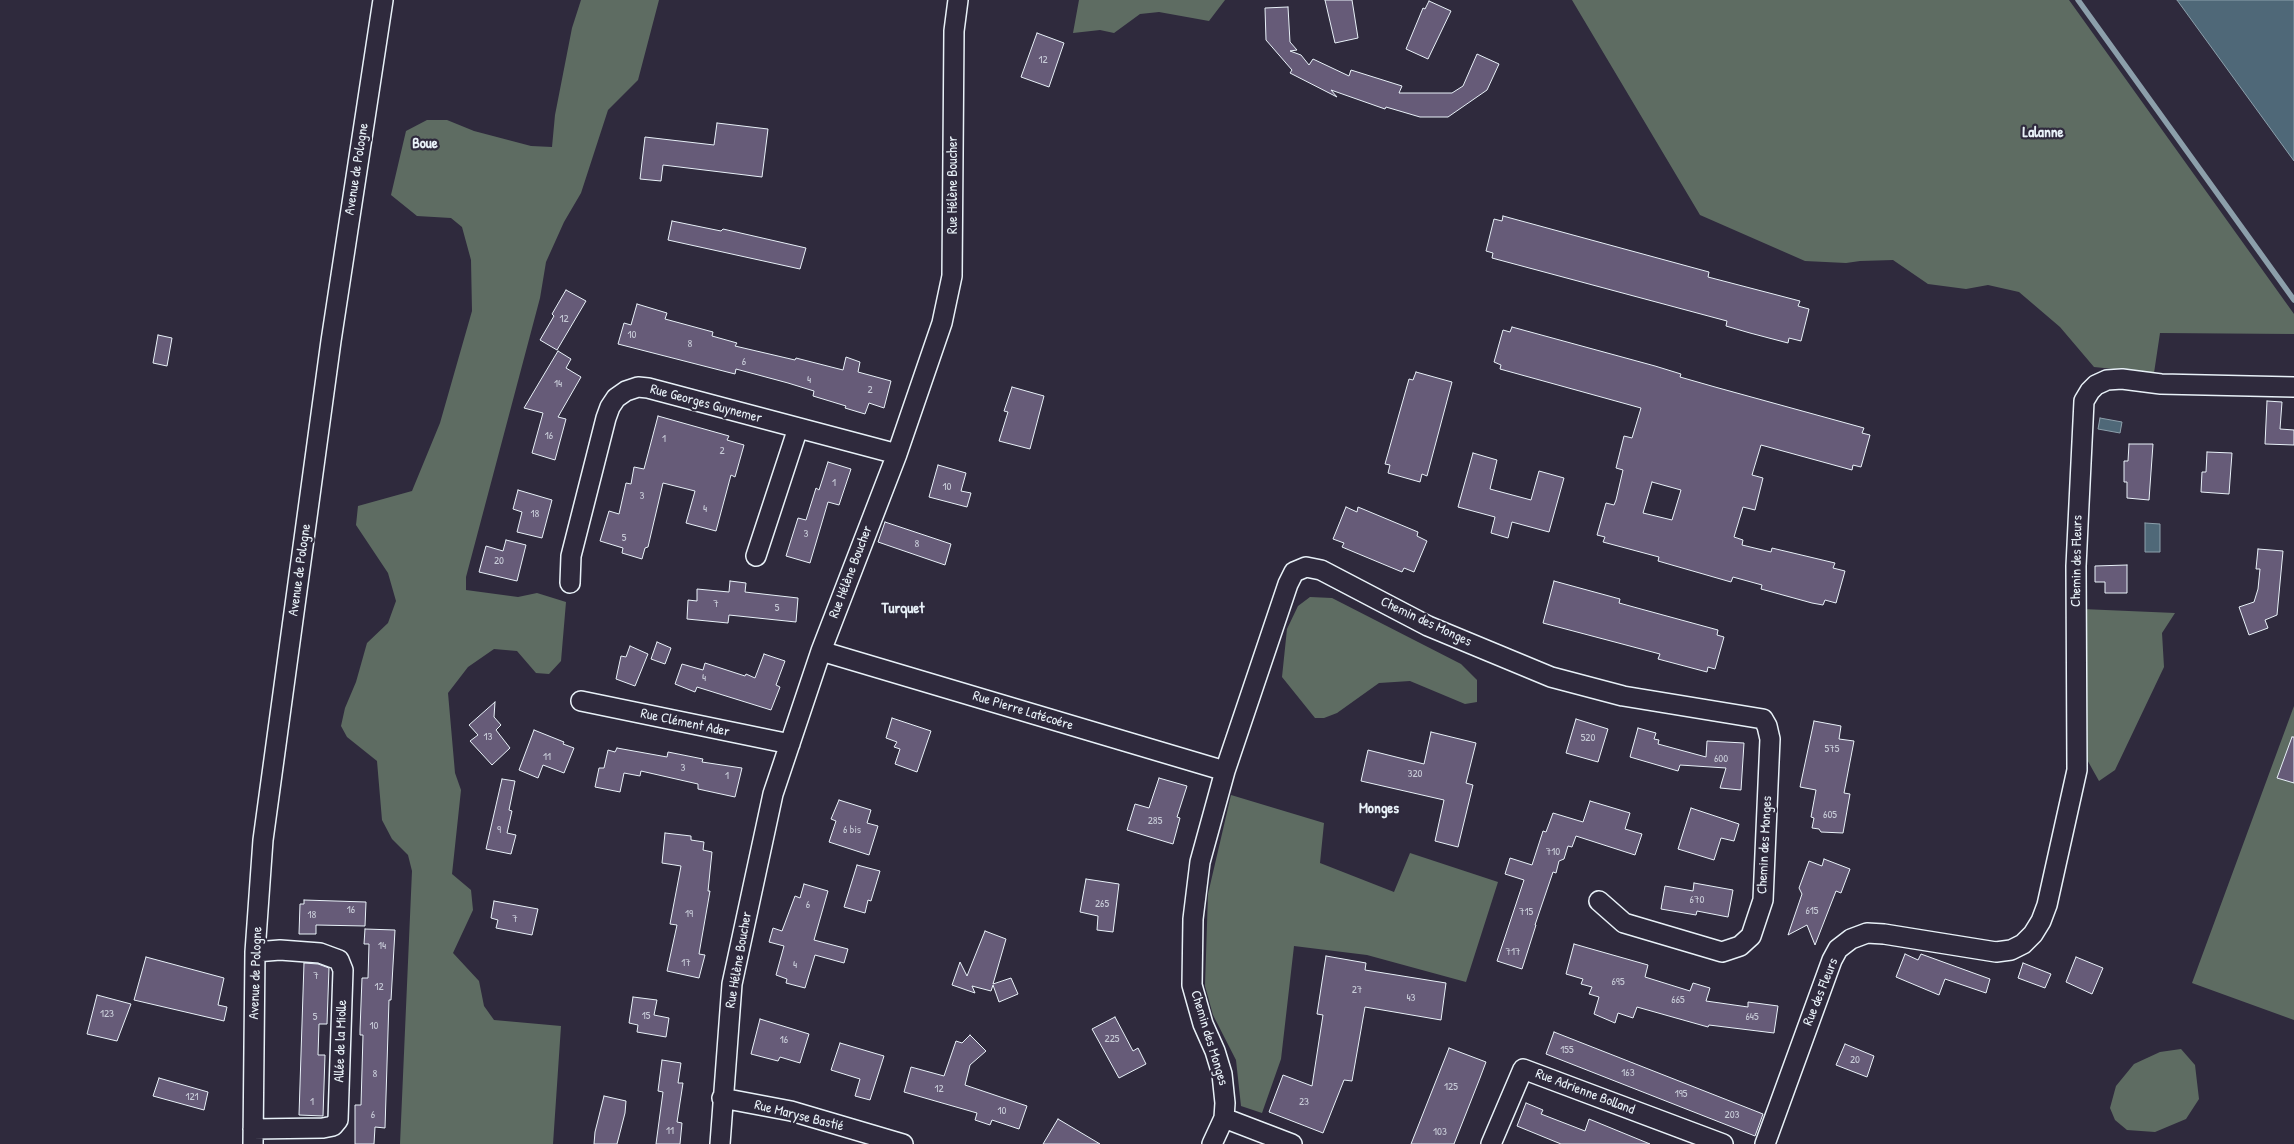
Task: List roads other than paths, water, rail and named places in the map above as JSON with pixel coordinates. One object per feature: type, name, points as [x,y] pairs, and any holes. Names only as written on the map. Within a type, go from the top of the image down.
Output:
[{"type":"street","name":"Avenue de Pologne","points":[[253,1136],[255,952],[263,840],[330,350],[383,0]]},
{"type":"street","name":"Rue Hélène Boucher","points":[[720,1144],[732,984],[773,794],[821,651],[897,454],[942,323],[952,276],[954,31],[958,0]]},
{"type":"street","name":"Chemin des Fleurs","points":[[2033,934],[2047,905],[2077,770],[2076,566],[2084,401],[2096,385],[2107,380],[2122,379],[2161,384],[2294,387]]},
{"type":"street","name":"Rue Georges Guynemer","points":[[570,583],[571,556],[606,418],[613,402],[626,391],[648,388],[897,454]]},
{"type":"street","points":[[756,556],[798,428]]},
{"type":"street","name":"Chemin des Monges","points":[[1212,1144],[1224,1118],[1222,1074],[1216,1051],[1203,1024],[1192,985],[1193,919],[1200,862],[1225,771],[1288,584],[1294,572],[1306,567],[1320,570],[1428,626],[1551,677],[1623,696],[1763,719],[1770,739],[1763,900],[1751,936],[1740,946],[1722,952],[1624,923],[1599,901]]},
{"type":"street","name":"Rue Pierre Latécoére","points":[[821,651],[1225,771]]},
{"type":"street","name":"Rue Clément Ader","points":[[581,701],[790,744]]},
{"type":"street","name":"Rue des Fleurs","points":[[1765,1144],[1832,960],[1838,950],[1851,939],[1867,933],[1884,934],[1996,952],[2011,950],[2023,944],[2033,934]]},
{"type":"street","name":"Allée de la Miolle","points":[[253,1136],[323,1128],[332,1126],[338,1120],[343,970],[339,960],[320,953],[280,950],[255,952]]},
{"type":"street","name":"Rue Adrienne Bolland","points":[[1491,1144],[1524,1069],[1723,1144]]},
{"type":"street","name":"Rue Maryse Bastié","points":[[722,1098],[791,1111],[904,1144]]},
{"type":"street","points":[[1224,1118],[1292,1144]]},
{"type":"water","points":[[2177,0],[2294,0],[2294,161]]},
{"type":"water","points":[[2100,418],[2122,422],[2120,433],[2098,429]]},
{"type":"water","points":[[2145,523],[2160,524],[2160,552],[2145,552]]},
{"type":"waterway","points":[[2078,0],[2294,300]]},
{"type":"district","name":"Lalanne","points":[[2043,133]]},
{"type":"district","name":"Boue","points":[[425,144]]},
{"type":"district","name":"Turquet","points":[[903,609]]},
{"type":"district","name":"Monges","points":[[1379,809]]}]
